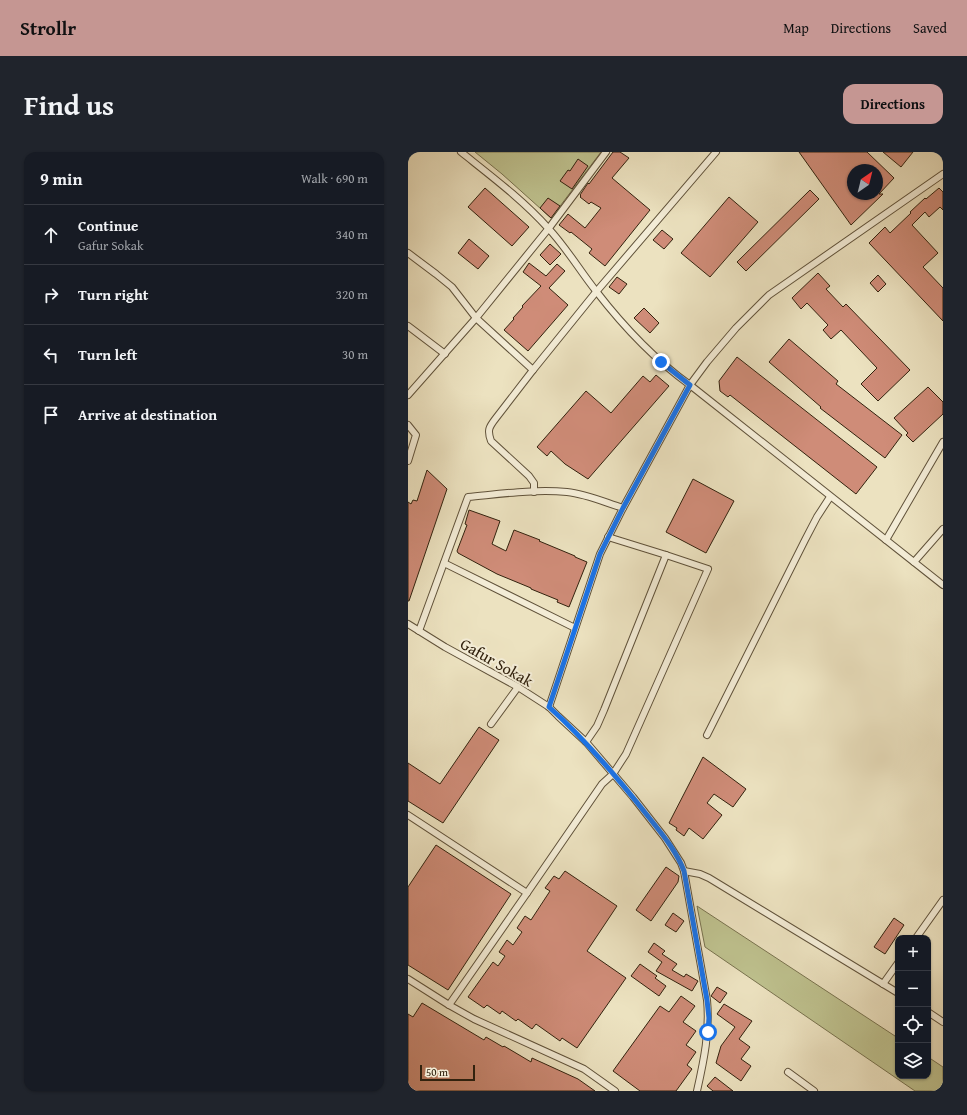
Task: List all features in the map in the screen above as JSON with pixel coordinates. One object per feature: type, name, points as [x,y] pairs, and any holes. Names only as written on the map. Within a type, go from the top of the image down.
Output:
[{"type":"street","points":[[462,152],[549,228],[596,292],[649,350],[680,378],[943,585]]},
{"type":"street","points":[[408,395],[476,318],[549,228],[606,152]]},
{"type":"street","points":[[534,492],[534,483],[529,476],[491,441],[488,434],[490,427],[533,370],[596,292],[716,152]]},
{"type":"street","points":[[549,707],[600,554],[623,508],[690,385],[707,362],[736,328],[768,296],[943,174]]},
{"type":"street","points":[[408,254],[452,287],[476,318],[533,370]]},
{"type":"street","points":[[408,326],[445,354]]},
{"type":"street","points":[[408,426],[416,435],[408,461]]},
{"type":"street","points":[[886,540],[943,442]]},
{"type":"street","points":[[420,631],[468,497],[549,491],[568,492],[623,508]]},
{"type":"street","points":[[707,735],[805,540],[830,497]]},
{"type":"street","points":[[914,562],[943,530]]},
{"type":"street","points":[[449,1005],[602,784],[613,774],[626,754],[708,569],[608,537]]},
{"type":"street","points":[[586,742],[597,726],[604,710],[666,555]]},
{"type":"street","points":[[444,563],[575,628]]},
{"type":"street","name":"Gafur Sokak","points":[[408,624],[445,647],[518,687],[549,707],[586,742],[633,797],[665,838],[681,863],[684,871],[709,1018],[706,1046],[697,1091]]},
{"type":"street","points":[[491,724],[518,687]]},
{"type":"street","points":[[408,815],[527,893]]},
{"type":"street","points":[[684,871],[700,874],[709,878],[895,991]]},
{"type":"street","points":[[918,935],[943,900]]},
{"type":"street","points":[[883,984],[895,967]]},
{"type":"street","points":[[408,979],[474,1019],[584,1070],[615,1091]]},
{"type":"street","points":[[931,1014],[943,1022]]},
{"type":"street","points":[[788,1072],[810,1090]]},
{"type":"green space","points":[[475,152],[601,152],[551,218]]},
{"type":"green space","points":[[697,906],[895,1036],[895,1077],[705,947]]},
{"type":"green space","points":[[931,1059],[943,1067],[943,1091],[915,1091],[898,1079],[931,1079]]},
{"type":"building","points":[[613,152],[620,152],[629,158],[612,178],[650,210],[605,266],[589,253],[592,249],[571,232],[570,233],[559,225],[568,214],[585,228],[601,208],[591,202],[589,204],[580,197],[580,195]]},
{"type":"building","points":[[799,152],[867,152],[879,164],[847,164],[847,200],[877,200],[851,225]]},
{"type":"building","points":[[883,152],[913,152],[901,167]]},
{"type":"building","points":[[578,159],[588,166],[572,189],[560,181],[568,170],[570,171]]},
{"type":"building","points":[[883,167],[894,178],[883,190]]},
{"type":"building","points":[[485,188],[529,227],[512,246],[468,207]]},
{"type":"building","points":[[939,188],[943,192],[943,210],[940,207],[929,217],[925,212],[912,225],[938,253],[923,267],[943,288],[943,321],[869,243],[885,227],[890,233],[925,198],[926,199]]},
{"type":"building","points":[[810,190],[819,199],[746,271],[737,262]]},
{"type":"building","points":[[729,197],[758,222],[710,277],[681,253]]},
{"type":"building","points":[[548,198],[560,206],[551,218],[540,208]]},
{"type":"building","points":[[662,230],[673,239],[664,249],[653,240]]},
{"type":"building","points":[[469,239],[489,256],[478,269],[458,253]]},
{"type":"building","points":[[550,244],[561,254],[550,265],[540,255]]},
{"type":"building","points":[[529,263],[546,276],[557,264],[565,271],[549,288],[568,305],[528,351],[504,330],[523,307],[522,306],[541,286],[523,272]]},
{"type":"building","points":[[818,273],[830,286],[826,289],[843,307],[846,304],[910,370],[878,401],[861,384],[877,368],[841,330],[831,339],[823,330],[828,325],[807,303],[801,309],[792,298]]},
{"type":"building","points":[[878,275],[886,284],[878,292],[870,283]]},
{"type":"building","points":[[617,277],[627,284],[619,294],[609,287]]},
{"type":"building","points":[[644,308],[659,323],[650,333],[634,318]]},
{"type":"building","points":[[789,339],[838,381],[836,384],[902,435],[885,458],[820,408],[821,407],[769,362]]},
{"type":"building","points":[[737,357],[877,467],[856,494],[730,395],[728,397],[720,391],[719,381]]},
{"type":"building","points":[[656,375],[669,386],[588,479],[565,464],[551,451],[547,456],[537,447],[586,391],[611,413],[643,376],[650,382]]},
{"type":"building","points":[[928,387],[943,402],[943,414],[913,442],[906,435],[908,433],[894,418]]},
{"type":"building","points":[[427,470],[447,489],[408,601],[408,502],[411,504],[413,500],[417,501]]},
{"type":"building","points":[[693,479],[734,501],[706,553],[666,532]]},
{"type":"building","points":[[469,510],[500,521],[492,544],[506,551],[514,530],[540,540],[539,541],[587,562],[569,607],[557,602],[558,600],[497,574],[458,553],[457,551],[467,525],[465,524]]},
{"type":"building","points":[[479,727],[499,740],[443,823],[408,801],[408,763],[440,784]]},
{"type":"building","points":[[703,757],[746,789],[733,807],[714,794],[707,803],[722,815],[703,839],[689,828],[684,836],[676,830],[677,828],[669,823]]},
{"type":"building","points":[[436,845],[511,894],[448,990],[408,965],[408,887]]},
{"type":"building","points":[[666,867],[679,876],[678,882],[651,921],[636,910]]},
{"type":"building","points":[[565,871],[617,906],[587,951],[626,978],[577,1048],[562,1038],[560,1041],[536,1024],[532,1029],[518,1019],[516,1021],[502,1011],[500,1014],[487,1005],[484,1008],[468,997],[493,962],[498,966],[505,956],[499,952],[507,940],[513,945],[522,932],[517,928],[525,916],[531,920],[550,891],[545,888],[554,876],[559,879]]},
{"type":"building","points":[[673,913],[684,921],[676,932],[665,925]]},
{"type":"building","points":[[894,918],[904,925],[897,935],[895,935],[895,939],[885,954],[874,947]]},
{"type":"building","points":[[654,943],[665,951],[662,954],[677,964],[672,970],[684,977],[686,974],[698,981],[692,991],[656,971],[662,962],[648,952]]},
{"type":"building","points":[[640,964],[657,976],[655,978],[666,986],[659,996],[631,976]]},
{"type":"building","points":[[717,987],[727,993],[720,1003],[711,996]]},
{"type":"building","points":[[681,996],[695,1006],[683,1022],[696,1031],[686,1045],[696,1052],[687,1065],[692,1069],[676,1091],[640,1091],[613,1071],[660,1006],[669,1012]]},
{"type":"building","points":[[422,1003],[484,1040],[486,1037],[531,1062],[532,1058],[578,1079],[595,1091],[408,1091],[408,1014],[413,1017]]},
{"type":"building","points":[[724,1004],[752,1021],[739,1039],[750,1047],[741,1059],[751,1066],[741,1081],[716,1063],[721,1046],[735,1027],[717,1014]]},
{"type":"building","points":[[715,1077],[733,1091],[713,1091],[707,1086]]},
{"type":"route","points":[[661,362],[690,385],[623,508],[600,554],[549,707],[586,742],[622,783],[665,838],[681,863],[684,871],[707,1000],[709,1018],[708,1032]]}]
